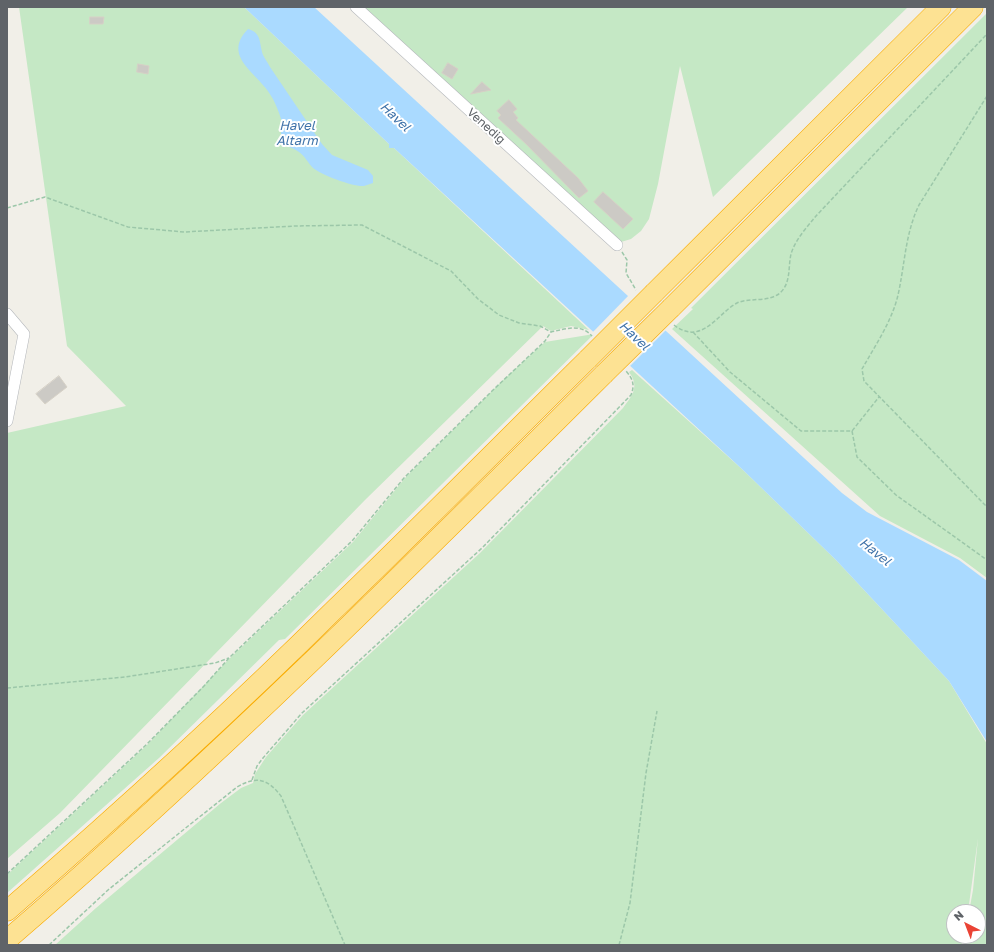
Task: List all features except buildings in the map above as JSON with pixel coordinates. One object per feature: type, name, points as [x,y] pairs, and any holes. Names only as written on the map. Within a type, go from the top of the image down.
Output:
[{"type":"highway","points":[[7,910],[105,824],[249,692],[341,604],[941,7]]},
{"type":"highway","points":[[7,940],[118,844],[266,707],[671,308],[973,7]]},
{"type":"street","name":"Venedig","points":[[356,7],[617,245]]},
{"type":"street","points":[[7,314],[24,334],[7,421]]},
{"type":"path","points":[[852,431],[801,431],[730,372],[693,332],[707,326],[736,304],[746,300],[771,298],[780,293],[786,284],[794,245],[816,216],[987,34]]},
{"type":"path","points":[[987,96],[919,205],[911,222],[898,296],[891,317],[862,370],[864,381],[987,507]]},
{"type":"path","points":[[7,208],[45,197],[128,227],[184,232],[295,226],[362,225],[452,271],[478,299],[499,315],[520,324],[540,326],[551,332],[577,328],[584,330],[594,338]]},
{"type":"path","points":[[7,874],[147,744],[204,686],[229,658],[352,541],[404,478],[496,386],[544,341],[551,332]]},
{"type":"path","points":[[252,780],[257,766],[302,713],[482,548],[631,395],[634,388],[633,382],[626,370]]},
{"type":"path","points":[[879,397],[852,431],[857,457],[896,495],[987,560]]},
{"type":"path","points":[[7,688],[125,676],[215,663],[229,658]]},
{"type":"path","points":[[619,945],[630,903],[646,773],[657,710]]},
{"type":"path","points":[[49,945],[112,888],[236,787],[252,780],[267,782],[281,796],[345,945]]},
{"type":"green space","points":[[19,7],[244,7],[389,144],[389,148],[394,148],[589,330],[571,326],[551,331],[543,326],[365,500],[60,813],[7,859],[7,433],[126,406],[67,346]]},
{"type":"green space","points":[[360,7],[908,7],[713,197],[680,66],[658,184],[649,219],[641,231],[631,239],[621,242]]},
{"type":"green space","points":[[987,13],[987,578],[960,558],[880,516],[672,329],[693,309],[691,308]]},
{"type":"green space","points":[[594,334],[285,639],[279,640],[159,758],[7,893],[7,875],[147,745],[229,659],[353,542],[405,478],[502,381],[545,342]]},
{"type":"green space","points":[[632,370],[743,470],[836,560],[949,681],[987,744],[987,945],[963,945],[986,944],[986,904],[970,904],[978,838],[969,904],[946,904],[946,944],[962,945],[55,945],[96,908],[221,803],[241,788],[253,783],[255,774],[266,757],[303,715],[480,553],[623,408],[634,391],[634,382],[629,372]]},
{"type":"water","name":"Havel","points":[[244,7],[314,7],[842,493],[867,512],[959,560],[987,581],[987,742],[949,681],[836,560],[743,470],[394,148],[389,148],[389,144]]},
{"type":"water","name":"Havel Altarm","points":[[248,29],[256,33],[258,36],[263,55],[270,67],[322,144],[332,155],[368,170],[373,176],[373,183],[359,186],[345,183],[323,174],[313,168],[297,150],[284,143],[281,137],[281,119],[273,99],[240,57],[238,49],[241,39]]},
{"type":"pier","points":[[630,294],[667,329],[628,368],[591,334]]}]
